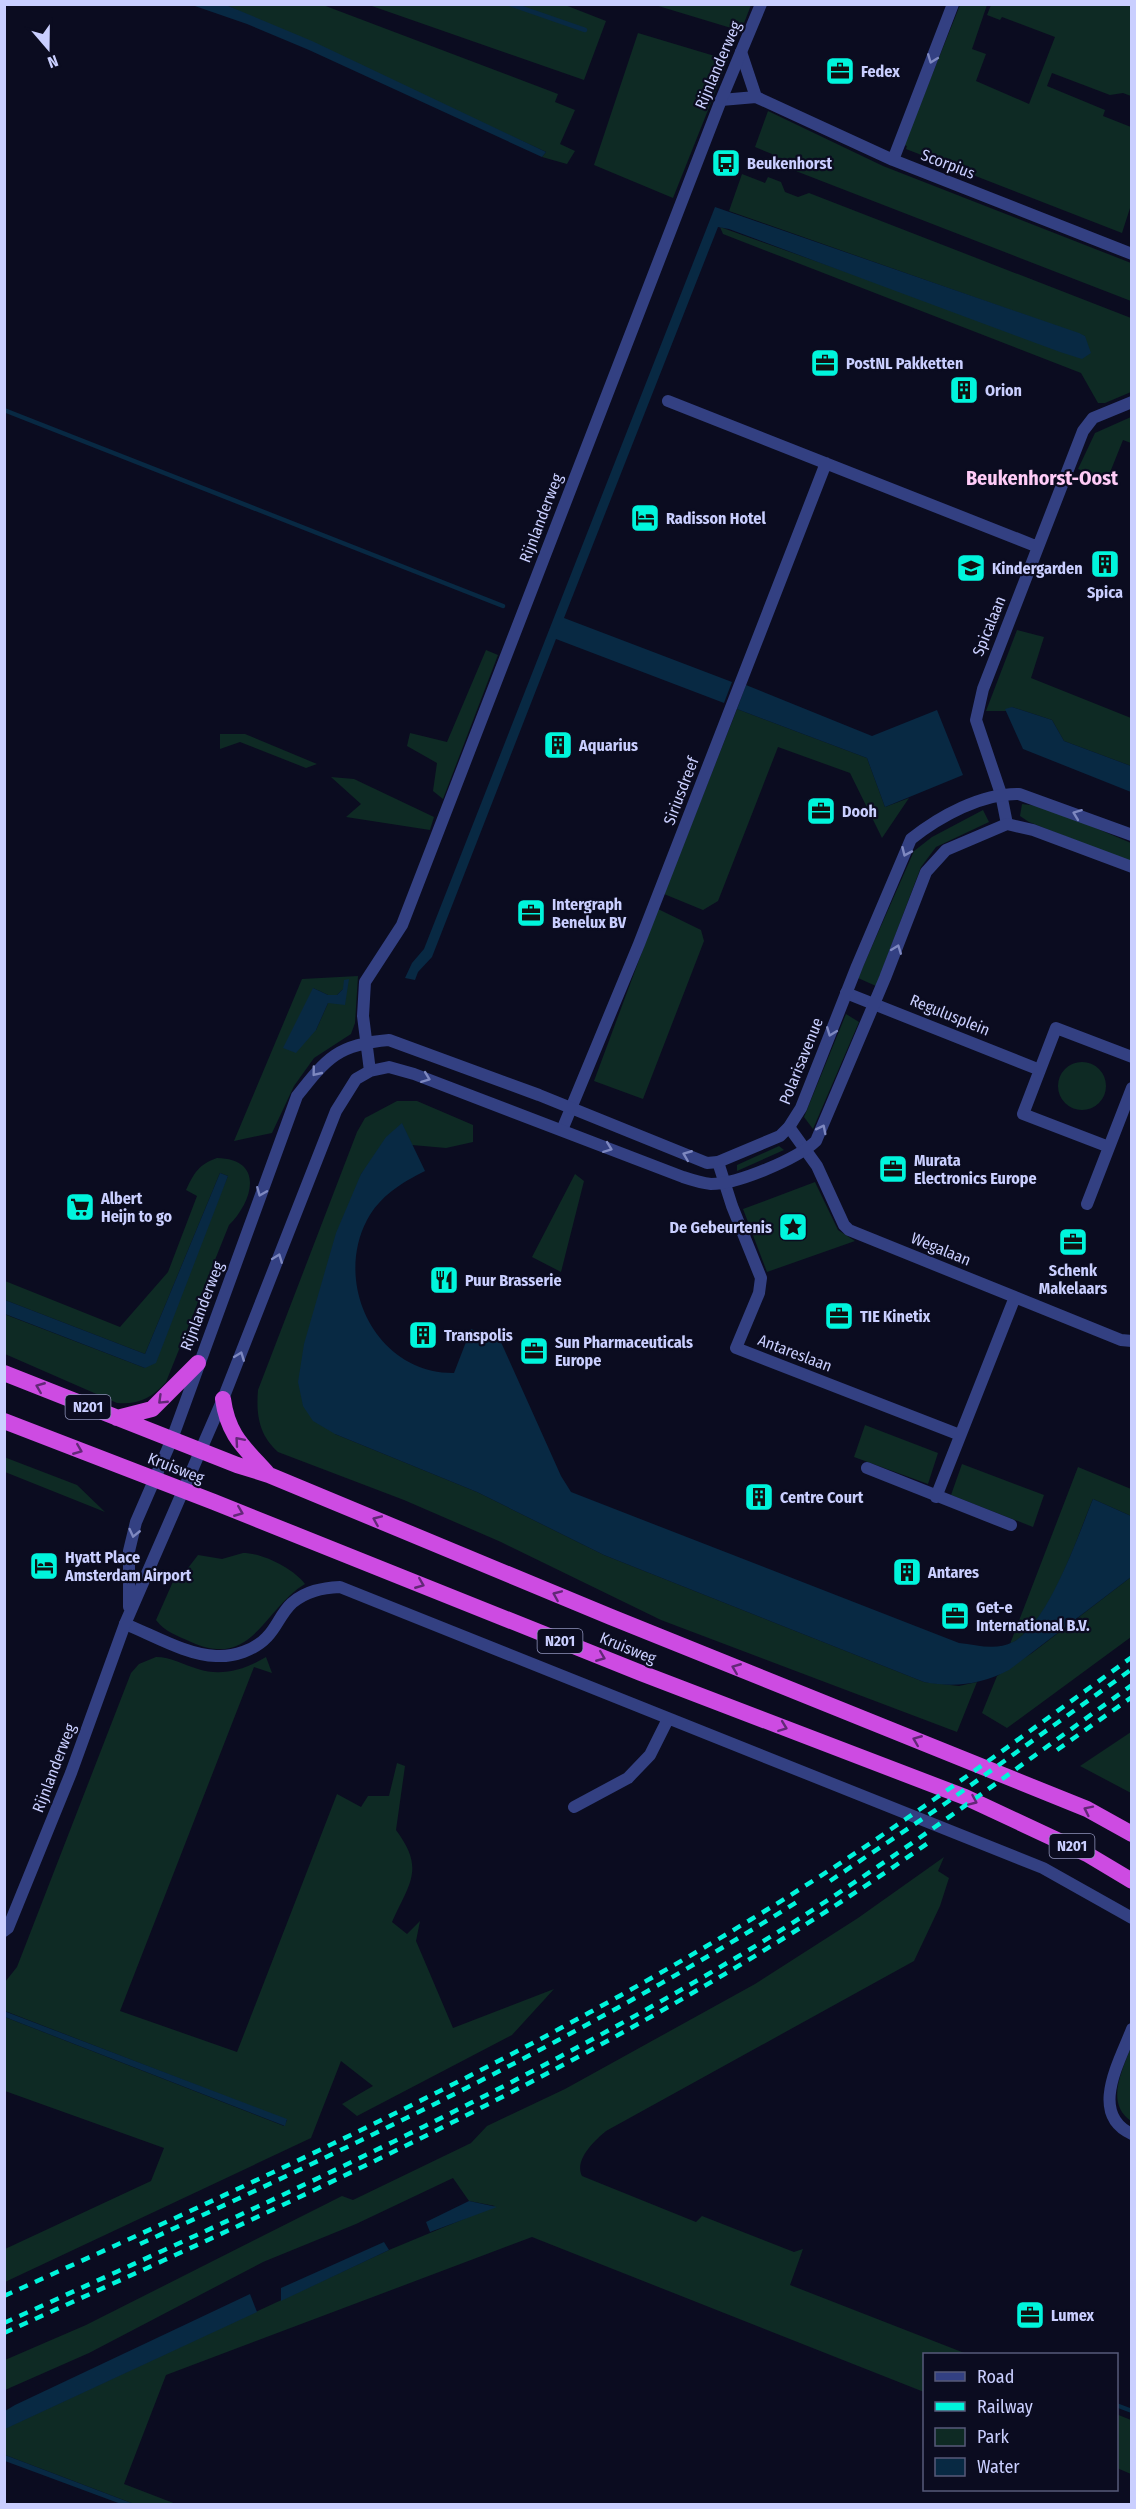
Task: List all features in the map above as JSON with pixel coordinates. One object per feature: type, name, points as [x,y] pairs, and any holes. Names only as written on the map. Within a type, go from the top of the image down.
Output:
[{"type":"highway","points":[[116,1418],[152,1409],[198,1363]]},
{"type":"highway","name":"Kruisweg","points":[[4,1373],[269,1475],[611,1617],[1087,1809],[1131,1834]]},
{"type":"highway","points":[[223,1399],[226,1420],[232,1433],[269,1475]]},
{"type":"highway","name":"Kruisweg","points":[[4,1421],[184,1490],[641,1673],[965,1797],[1087,1854],[1131,1881]]},
{"type":"street","name":"Rijnlanderweg","points":[[4,1931],[9,1928],[71,1773],[127,1619],[223,1399],[324,1137],[346,1092],[356,1079],[370,1071],[364,1042],[365,982],[402,925],[721,100],[761,4]]},
{"type":"street","points":[[893,160],[953,4]]},
{"type":"street","points":[[741,52],[756,97]]},
{"type":"street","name":"Scorpius","points":[[721,100],[756,97],[893,160],[1131,254]]},
{"type":"street","points":[[669,401],[1038,547]]},
{"type":"street","name":"Spicalaan","points":[[1007,825],[1001,794],[976,720],[982,689],[1083,431],[1093,418],[1131,402]]},
{"type":"street","name":"Siriusdreef","points":[[562,1130],[639,944],[826,463]]},
{"type":"street","name":"Polarisavenue","points":[[718,1162],[780,1136],[789,1127],[801,1108],[846,993],[911,839],[929,825],[1001,794],[1019,794],[1043,801],[1131,836]]},
{"type":"street","points":[[370,1071],[388,1067],[414,1074],[683,1177],[709,1184],[723,1183],[756,1173],[807,1150],[816,1141],[828,1118],[926,872],[946,850],[1007,825],[1033,830],[1131,867]]},
{"type":"street","name":"Regulusplein","points":[[846,993],[1040,1070]]},
{"type":"street","points":[[1109,1147],[1023,1113],[1056,1029],[1131,1057]]},
{"type":"street","points":[[364,1042],[389,1041],[399,1044],[570,1107],[707,1163],[718,1162]]},
{"type":"street","name":"Rijnlanderweg","points":[[127,1619],[129,1551],[136,1522],[172,1439],[297,1096],[324,1063],[343,1050],[364,1042]]},
{"type":"street","points":[[1087,1204],[1128,1105],[1131,1088]]},
{"type":"street","name":"Wegalaan","points":[[789,1127],[807,1150],[844,1225],[849,1230],[1121,1340],[1131,1341]]},
{"type":"street","name":"Antareslaan","points":[[718,1162],[723,1183],[761,1278],[759,1293],[736,1348],[960,1435]]},
{"type":"street","points":[[936,1497],[1015,1297]]},
{"type":"street","points":[[867,1468],[1011,1525]]},
{"type":"street","points":[[127,1619],[194,1652],[216,1656],[234,1655],[267,1637],[292,1604],[308,1593],[320,1588],[339,1587],[1043,1868],[1131,1918]]},
{"type":"street","points":[[574,1807],[628,1778],[650,1755],[668,1719]]},
{"type":"street","points":[[1131,2029],[1109,2094],[1111,2115],[1116,2124],[1131,2134]]},
{"type":"green space","points":[[751,4],[741,31],[655,5]]},
{"type":"green space","points":[[226,5],[323,5],[558,94],[555,102],[575,110],[560,144],[575,151],[567,164],[542,157],[546,152]]},
{"type":"green space","points":[[369,5],[565,5],[606,21],[584,80]]},
{"type":"green space","points":[[960,5],[987,5],[972,49],[986,54],[976,81],[1029,104],[1055,37],[1002,17],[1000,20],[987,15],[991,5],[1131,5],[1131,96],[1123,93],[1110,95],[1052,73],[1047,86],[1105,110],[1103,116],[1131,127],[1131,205],[1122,233],[906,149],[907,146],[904,145]]},
{"type":"green space","points":[[638,33],[728,60],[673,198],[594,165]]},
{"type":"green space","points":[[768,111],[883,166],[1131,263],[1131,301],[770,161],[772,154],[755,147]]},
{"type":"green space","points":[[742,174],[765,183],[768,177],[781,182],[785,192],[798,197],[809,193],[1131,318],[1131,392],[1105,403],[1098,403],[1081,373],[723,234],[720,227],[866,279],[1085,336],[729,211]]},
{"type":"green space","points":[[1131,417],[1131,443],[1123,440],[1107,480],[1078,469],[1095,433]]},
{"type":"green space","points":[[1017,630],[1044,637],[1031,678],[1131,718],[1131,766],[1064,741],[1052,720],[1012,707],[1006,711],[986,711]]},
{"type":"green space","points":[[486,650],[498,655],[443,799],[433,791],[437,763],[407,746],[410,733],[447,742]]},
{"type":"green space","points":[[737,709],[867,758],[885,807],[909,798],[882,838],[850,773],[778,747],[718,901],[703,910],[664,894]]},
{"type":"green space","points":[[220,734],[245,734],[317,764],[306,768],[240,742],[220,749]]},
{"type":"green space","points":[[331,777],[354,779],[434,817],[430,830],[346,817],[361,804]]},
{"type":"green space","points":[[1022,804],[1046,807],[1131,843],[1131,862],[1029,822],[1020,816]]},
{"type":"green space","points":[[983,810],[989,822],[936,847],[921,867],[876,986],[858,978],[914,851],[932,837]]},
{"type":"green space","points":[[658,909],[701,930],[704,941],[643,1099],[594,1081]]},
{"type":"green space","points":[[358,976],[355,1023],[351,1034],[314,1058],[294,1086],[272,1133],[234,1141],[302,979]],"holes":[[[313,988],[328,995],[337,995],[343,989],[336,1002],[328,1003],[316,1030]]]},
{"type":"green space","points":[[846,1014],[859,1022],[813,1129],[804,1117]]},
{"type":"green space","points":[[1077,1062],[1087,1062],[1099,1069],[1106,1081],[1106,1091],[1099,1103],[1087,1110],[1077,1110],[1062,1099],[1058,1091],[1058,1081],[1069,1066]]},
{"type":"green space","points":[[397,1101],[417,1101],[473,1125],[473,1142],[446,1148],[412,1145],[402,1124],[361,1174],[335,1434],[477,1492],[604,1555],[924,1682],[959,1686],[977,1682],[957,1732],[661,1620],[501,1542],[404,1500],[278,1452],[267,1439],[260,1424],[258,1390],[357,1132],[365,1118]]},
{"type":"green space","points":[[779,1146],[784,1150],[737,1171],[737,1165]]},
{"type":"green space","points":[[217,1158],[232,1160],[242,1166],[248,1173],[250,1183],[248,1194],[244,1205],[229,1225],[166,1382],[161,1388],[144,1399],[132,1403],[117,1403],[5,1354],[4,1314],[145,1368],[228,1176],[220,1173],[145,1354],[5,1300],[5,1281],[120,1327],[168,1272],[197,1196],[186,1190],[198,1170]]},
{"type":"green space","points":[[575,1174],[584,1181],[561,1272],[532,1257]]},
{"type":"green space","points":[[815,1182],[838,1230],[855,1241],[767,1272],[743,1209]]},
{"type":"green space","points":[[865,1425],[938,1453],[928,1484],[854,1457]]},
{"type":"green space","points":[[4,1457],[77,1485],[105,1512],[5,1472]]},
{"type":"green space","points":[[962,1464],[1044,1495],[1033,1527],[951,1495]]},
{"type":"green space","points":[[1078,1467],[1131,1489],[1131,1516],[1093,1499],[1070,1557],[1049,1600],[1024,1634],[1010,1644]]},
{"type":"green space","points":[[243,1553],[260,1556],[277,1563],[300,1578],[305,1584],[244,1642],[229,1648],[212,1649],[172,1633],[156,1620],[175,1577],[188,1568],[198,1555],[222,1559]]},
{"type":"green space","points":[[1131,1577],[1131,1637],[1007,1728],[982,1713],[997,1676],[1032,1653]]},
{"type":"green space","points":[[156,1657],[167,1658],[207,1671],[225,1672],[242,1668],[266,1657],[272,1673],[254,1667],[120,2011],[237,2052],[337,1794],[361,1807],[368,1796],[389,1796],[397,1763],[405,1766],[396,1830],[410,1855],[412,1876],[392,1922],[407,1934],[420,1921],[416,1941],[453,2028],[554,1989],[512,2035],[357,2116],[342,2104],[373,2086],[341,2061],[311,2138],[5,2282],[5,2249],[151,2181],[164,2148],[5,2091],[5,2017],[284,2126],[287,2120],[5,2011],[5,1982],[17,1967],[131,1673],[139,1664]]},
{"type":"green space","points":[[1131,1732],[1131,1793],[1080,1766]]},
{"type":"green space","points":[[944,1857],[938,1871],[949,1878],[940,1906],[914,1961],[606,2131],[586,2151],[580,2170],[582,2176],[696,2222],[702,2216],[794,2252],[803,2249],[790,2285],[964,2353],[923,2353],[923,2392],[532,2237],[166,2375],[124,2484],[176,2504],[134,2504],[5,2455],[4,2429],[389,2250],[495,2206],[469,2201],[453,2178],[356,2224],[263,2262],[89,2353],[5,2390],[5,2360],[86,2325],[342,2196],[353,2200],[471,2143],[487,2126],[565,2089],[755,1984],[858,1918]]},
{"type":"green space","points":[[1131,2047],[1131,2121],[1123,2114],[1117,2096],[1120,2076]]},
{"type":"green space","points":[[1118,2415],[1131,2420],[1131,2474],[1118,2468]]},
{"type":"water","points":[[192,5],[226,5],[312,41],[546,152],[542,157],[309,50],[247,24]]},
{"type":"water","points":[[715,207],[1079,333],[1085,336],[1091,353],[1082,359],[1060,352],[729,229],[718,227],[564,618],[732,682],[724,703],[556,639],[432,957],[418,972],[415,980],[405,978],[412,963],[424,949]]},
{"type":"water","points":[[746,685],[872,736],[937,710],[963,775],[885,807],[867,758],[737,709]]},
{"type":"water","points":[[1012,707],[1052,720],[1064,741],[1131,766],[1131,792],[1023,749],[1005,709]]},
{"type":"water","points":[[349,979],[345,1005],[328,1003],[316,1030],[296,1053],[283,1048],[313,988],[328,995],[337,995],[343,989],[344,980]]},
{"type":"water","points":[[402,1123],[425,1171],[392,1191],[378,1204],[367,1220],[358,1245],[355,1271],[359,1297],[369,1321],[384,1342],[403,1359],[427,1369],[454,1373],[471,1329],[500,1340],[561,1476],[571,1492],[959,1643],[986,1647],[1007,1645],[1026,1632],[1050,1599],[1061,1578],[1093,1499],[1131,1516],[1131,1577],[1009,1670],[989,1679],[968,1684],[947,1685],[924,1682],[604,1555],[477,1492],[335,1434],[313,1421],[303,1406],[298,1382],[304,1344],[336,1233],[361,1174],[386,1137]]},
{"type":"water","points":[[220,1173],[228,1176],[156,1363],[145,1368],[5,1314],[5,1300],[145,1354]]},
{"type":"water","points":[[4,2011],[287,2119],[285,2126],[5,2017]]},
{"type":"water","points":[[469,2201],[497,2207],[430,2232],[426,2222]]},
{"type":"water","points":[[384,2242],[389,2250],[281,2301],[281,2288]]},
{"type":"water","points":[[250,2294],[257,2312],[5,2429],[5,2411],[15,2405]]},
{"type":"water","points":[[5,2455],[134,2504],[121,2504],[5,2461]]},
{"type":"waterway","points":[[510,4],[585,30]]},
{"type":"waterway","points":[[4,410],[503,606]]},
{"type":"waterway","points":[[1118,2406],[1132,2411]]},
{"type":"railway","points":[[4,2296],[289,2165],[383,2119],[569,2024],[660,1973],[848,1858],[944,1793],[1132,1657]]},
{"type":"railway","points":[[830,1881],[946,1803],[1132,1669]]},
{"type":"railway","points":[[4,2323],[389,2144],[578,2047],[671,1996],[762,1942],[857,1881],[1132,1685]]},
{"type":"railway","points":[[1057,1750],[1132,1697]]},
{"type":"railway","points":[[4,2333],[361,2168],[594,2048],[708,1984],[819,1916],[928,1843]]},
{"type":"railway","points":[[140,2244],[309,2166],[476,2083],[640,1995],[721,1949],[800,1900]]},
{"type":"place","name":"Fedex","points":[[840,71]]},
{"type":"place","name":"Beukenhorst","points":[[726,163]]},
{"type":"place","name":"PostNL Pakketten","points":[[825,363]]},
{"type":"place","name":"Orion","points":[[964,390]]},
{"type":"place","name":"Radisson Hotel","points":[[645,518]]},
{"type":"place","name":"Spica","points":[[1105,564]]},
{"type":"place","name":"Kindergarden","points":[[971,568]]},
{"type":"place","name":"Aquarius","points":[[558,745]]},
{"type":"place","name":"Dooh","points":[[821,811]]},
{"type":"place","name":"Intergraph Benelux BV","points":[[531,913]]},
{"type":"place","name":"Murata Electronics Europe","points":[[893,1169]]},
{"type":"place","name":"Albert Heijn to go","points":[[80,1207]]},
{"type":"place","name":"De Gebeurtenis","points":[[793,1227]]},
{"type":"place","name":"Schenk Makelaars","points":[[1073,1242]]},
{"type":"place","name":"Puur Brasserie","points":[[444,1280]]},
{"type":"place","name":"TIE Kinetix","points":[[839,1316]]},
{"type":"place","name":"Transpolis","points":[[423,1335]]},
{"type":"place","name":"Sun Pharmaceuticals Europe","points":[[534,1351]]},
{"type":"place","name":"Centre Court","points":[[759,1497]]},
{"type":"place","name":"Hyatt Place Amsterdam Airport","points":[[44,1566]]},
{"type":"place","name":"Antares","points":[[907,1572]]},
{"type":"place","name":"Get-e International B.V.","points":[[955,1616]]},
{"type":"place","name":"Lumex","points":[[1030,2315]]},
{"type":"district","name":"Beukenhorst-Oost","points":[[1042,478]]}]
